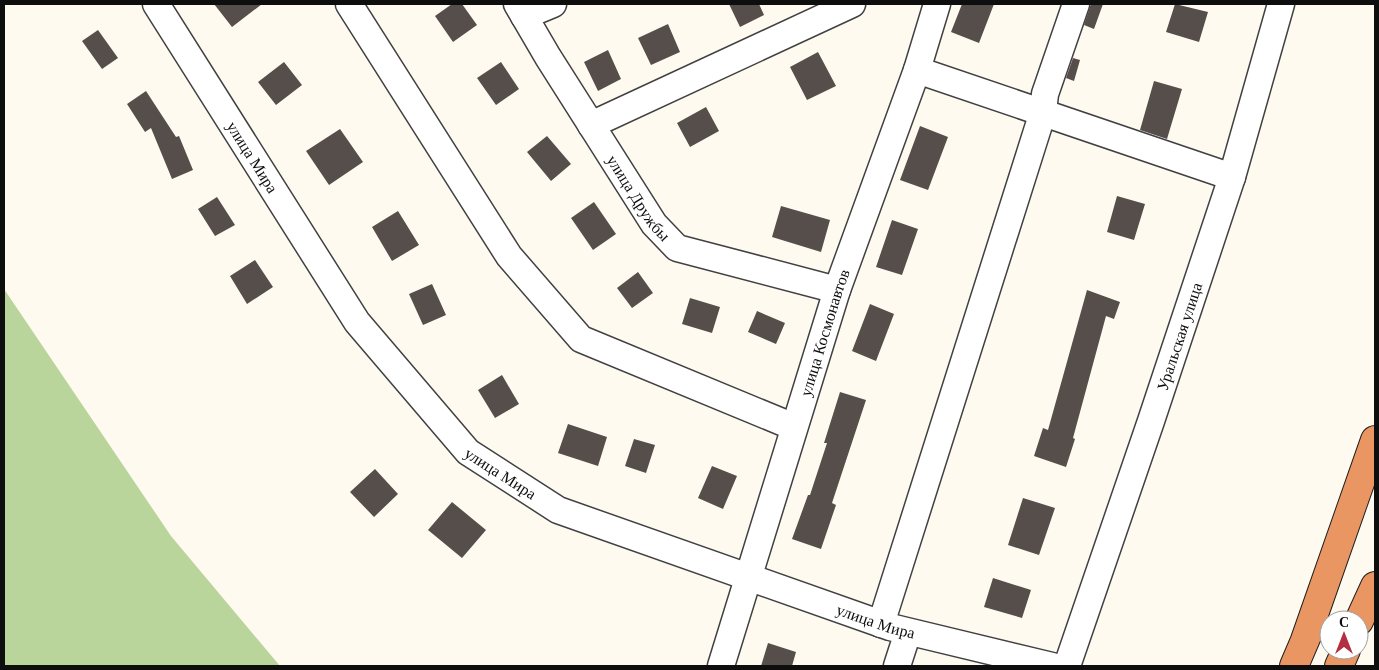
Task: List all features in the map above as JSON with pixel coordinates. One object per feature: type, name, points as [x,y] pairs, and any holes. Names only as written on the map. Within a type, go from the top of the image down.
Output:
[{"type":"highway","points":[[1305,640],[1375,440]]},
{"type":"highway","points":[[1294,666],[1375,488]]},
{"type":"highway","points":[[1364,610],[1375,586]]},
{"type":"street","name":"улица Мира","points":[[156,4],[357,322],[468,452],[558,510],[881,624],[1052,666]]},
{"type":"street","points":[[349,4],[509,256],[581,339],[794,427]]},
{"type":"street","points":[[521,10],[553,4]]},
{"type":"street","points":[[591,125],[852,4]]},
{"type":"street","name":"улица Космонавтов","points":[[721,666],[837,290],[918,70],[937,4]]},
{"type":"street","points":[[881,624],[1043,112],[1045,94],[1076,4]]},
{"type":"street","name":"Уральская улица","points":[[1067,666],[1232,177],[1281,4]]},
{"type":"street","name":"улица Дружбы","points":[[521,10],[654,224],[677,248],[837,290]]},
{"type":"street","points":[[918,70],[1232,177]]},
{"type":"street","points":[[897,666],[908,632]]},
{"type":"green space","points":[[4,289],[171,536],[280,666],[4,666]]},
{"type":"building","points":[[214,4],[262,4],[232,27]]},
{"type":"building","points":[[452,4],[462,4],[477,25],[453,42],[435,16]]},
{"type":"building","points":[[729,4],[759,4],[764,15],[740,27]]},
{"type":"building","points":[[962,4],[994,4],[979,43],[951,32]]},
{"type":"building","points":[[1091,4],[1103,4],[1094,29],[1084,25]]},
{"type":"building","points":[[1175,4],[1208,12],[1199,42],[1166,32]]},
{"type":"building","points":[[668,24],[680,52],[651,65],[638,38]]},
{"type":"building","points":[[98,30],[118,58],[102,69],[82,41]]},
{"type":"building","points":[[608,50],[621,79],[598,91],[584,62]]},
{"type":"building","points":[[818,52],[836,86],[807,100],[790,67]]},
{"type":"building","points":[[1073,58],[1080,60],[1074,81],[1066,78]]},
{"type":"building","points":[[284,62],[302,85],[276,105],[258,82]]},
{"type":"building","points":[[501,62],[519,89],[496,105],[477,78]]},
{"type":"building","points":[[1154,81],[1182,89],[1167,139],[1140,130]]},
{"type":"building","points":[[146,91],[176,137],[179,136],[193,170],[172,179],[151,128],[145,132],[127,104]]},
{"type":"building","points":[[706,107],[719,131],[690,147],[677,123]]},
{"type":"building","points":[[920,126],[948,137],[928,190],[900,180]]},
{"type":"building","points":[[340,129],[363,162],[329,185],[306,151]]},
{"type":"building","points":[[547,136],[571,164],[551,181],[527,152]]},
{"type":"building","points":[[1117,196],[1145,204],[1134,240],[1107,232]]},
{"type":"building","points":[[217,197],[235,225],[215,236],[198,209]]},
{"type":"building","points":[[594,202],[616,234],[593,250],[571,218]]},
{"type":"building","points":[[781,206],[830,220],[821,252],[772,237]]},
{"type":"building","points":[[398,211],[419,245],[392,261],[372,227]]},
{"type":"building","points":[[892,220],[918,229],[902,275],[876,267]]},
{"type":"building","points":[[255,260],[273,287],[247,304],[230,276]]},
{"type":"building","points":[[638,272],[653,293],[632,308],[617,288]]},
{"type":"building","points":[[432,284],[446,315],[423,325],[409,294]]},
{"type":"building","points":[[1087,290],[1120,302],[1114,319],[1106,316],[1073,438],[1075,439],[1066,467],[1034,456],[1043,428],[1048,430]]},
{"type":"building","points":[[690,298],[720,307],[712,333],[682,324]]},
{"type":"building","points":[[870,304],[894,314],[876,361],[852,351]]},
{"type":"building","points":[[757,311],[785,323],[776,344],[748,332]]},
{"type":"building","points":[[502,375],[519,404],[495,418],[478,390]]},
{"type":"building","points":[[840,392],[866,400],[832,503],[836,505],[821,549],[792,539],[808,495],[810,495],[827,443],[824,443]]},
{"type":"building","points":[[568,424],[607,437],[598,466],[558,453]]},
{"type":"building","points":[[634,439],[655,445],[646,473],[625,466]]},
{"type":"building","points":[[712,466],[737,476],[723,509],[698,498]]},
{"type":"building","points":[[375,469],[398,494],[374,517],[350,492]]},
{"type":"building","points":[[1023,498],[1055,508],[1039,555],[1008,545]]},
{"type":"building","points":[[452,502],[486,530],[462,558],[428,530]]},
{"type":"building","points":[[993,578],[1031,590],[1022,618],[984,607]]},
{"type":"building","points":[[768,643],[796,652],[792,666],[761,666]]}]
